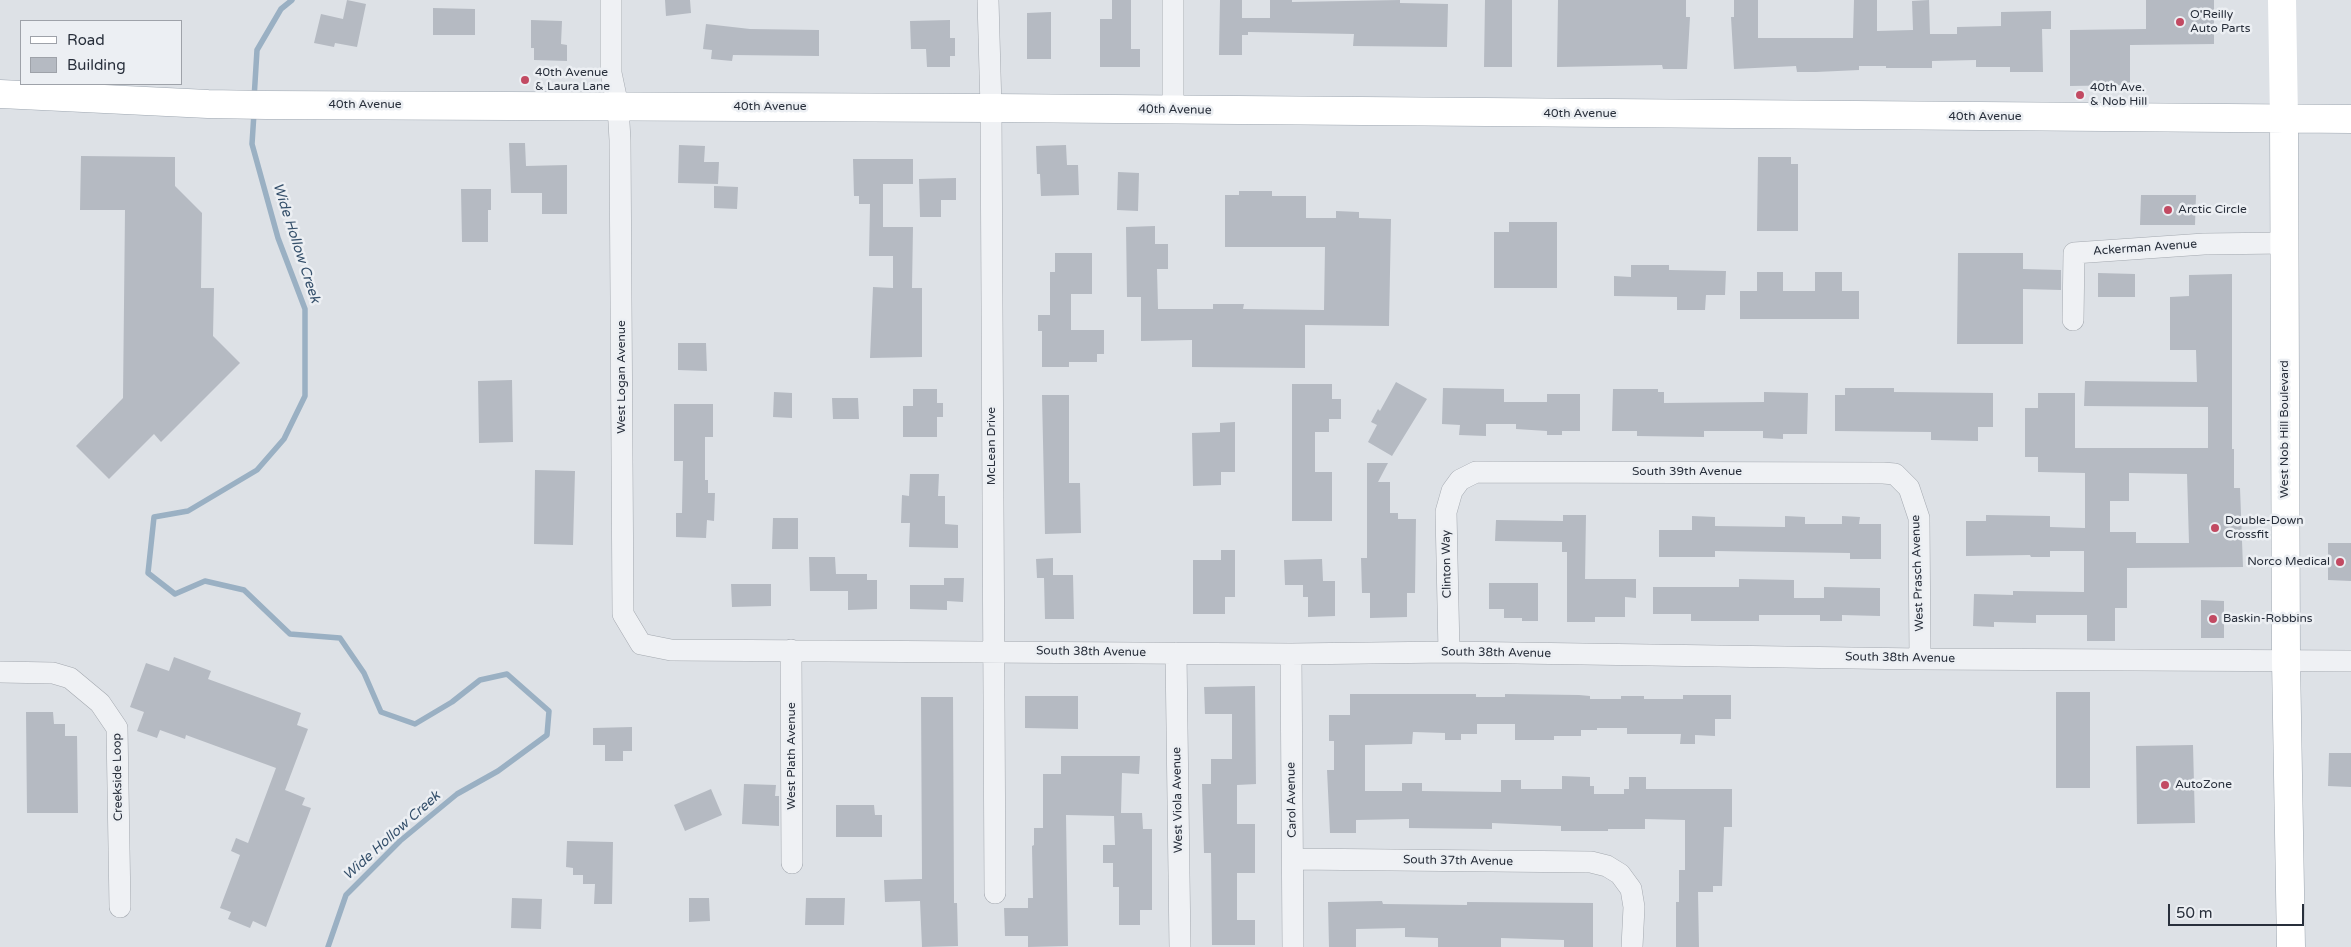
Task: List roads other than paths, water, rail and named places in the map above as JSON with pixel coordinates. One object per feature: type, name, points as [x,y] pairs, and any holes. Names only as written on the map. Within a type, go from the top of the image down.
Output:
[{"type":"main road","name":"West Nob Hill Boulevard","points":[[2282,0],[2286,660],[2291,947]]},
{"type":"main road","name":"40th Avenue","points":[[0,94],[266,105],[991,108],[2351,119]]},
{"type":"street","name":"West Logan Avenue","points":[[611,0],[610,73],[618,106],[620,140],[623,614],[640,644]]},
{"type":"street","name":"McLean Drive","points":[[988,0],[991,108],[994,893]]},
{"type":"street","points":[[1173,110],[1174,0]]},
{"type":"street","name":"Ackerman Avenue","points":[[2073,320],[2074,252],[2204,244],[2284,242]]},
{"type":"street","name":"South 39th Avenue","points":[[1460,480],[1476,472],[1488,471],[1883,473],[1895,474],[1909,488]]},
{"type":"street","name":"Clinton Way","points":[[1449,652],[1446,512],[1452,491],[1460,480]]},
{"type":"street","name":"West Prasch Avenue","points":[[1909,488],[1919,518],[1920,659]]},
{"type":"street","name":"South 38th Avenue","points":[[640,644],[672,650],[992,650],[1291,654],[1449,652],[1920,659],[2351,661]]},
{"type":"street","name":"West Plath Avenue","points":[[792,650],[792,863]]},
{"type":"street","name":"West Viola Avenue","points":[[1176,653],[1180,947]]},
{"type":"street","name":"Carol Avenue","points":[[1291,654],[1293,947]]},
{"type":"street","name":"Creekside Loop","points":[[0,672],[53,673],[70,678],[100,703],[118,728],[120,907]]},
{"type":"street","name":"South 37th Avenue","points":[[1293,858],[1591,862],[1607,866],[1620,874],[1631,890],[1634,907],[1632,947]]},
{"type":"waterway","name":"Wide Hollow Creek","points":[[254,99],[257,50],[281,9],[292,0]]},
{"type":"waterway","name":"Wide Hollow Creek","points":[[254,113],[252,144],[278,238],[305,309],[305,396],[284,439],[257,470],[188,511],[154,517],[148,573],[175,594],[205,581],[244,590],[290,634],[340,638],[364,673],[381,712],[415,724],[452,702],[480,680],[507,674],[549,711],[547,735],[498,771],[457,794],[400,841],[346,895],[328,947]]},
{"type":"place","name":"O'Reilly Auto Parts","points":[[2180,22]]},
{"type":"place","name":"40th Avenue & Laura Lane","points":[[525,80]]},
{"type":"place","name":"40th Ave. & Nob Hill","points":[[2080,95]]},
{"type":"place","name":"Arctic Circle","points":[[2168,210]]},
{"type":"place","name":"Double-Down Crossfit","points":[[2215,528]]},
{"type":"place","name":"Norco Medical","points":[[2340,562]]},
{"type":"place","name":"Baskin-Robbins","points":[[2213,619]]},
{"type":"place","name":"AutoZone","points":[[2165,785]]}]
